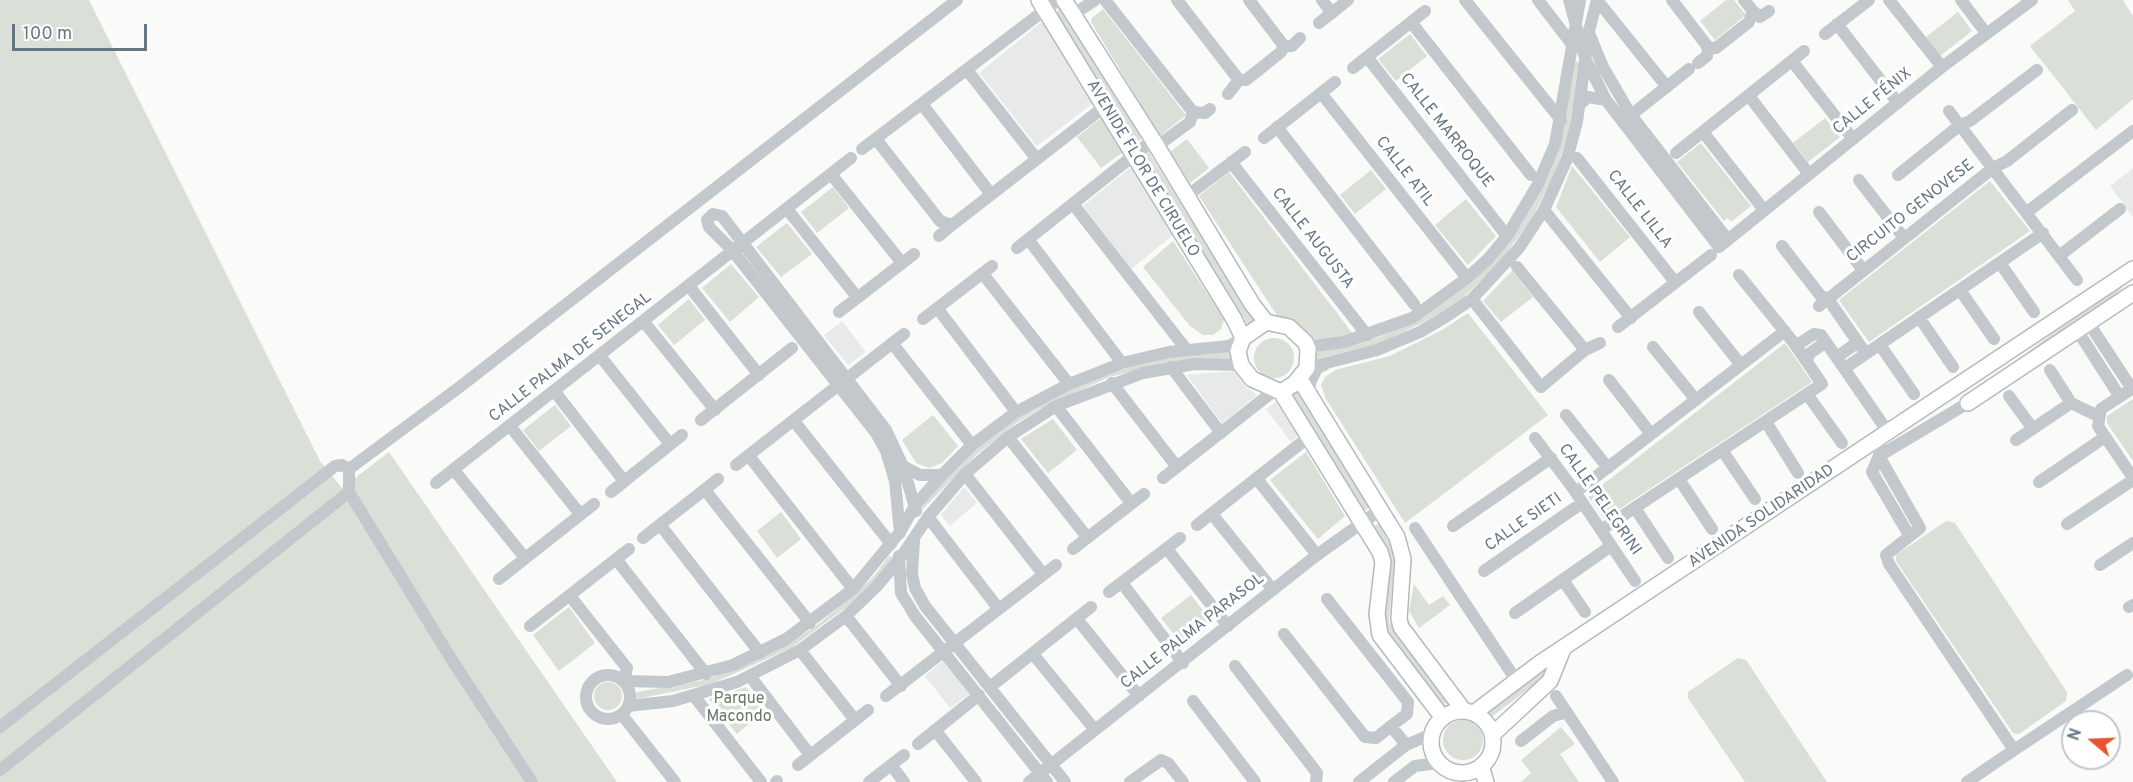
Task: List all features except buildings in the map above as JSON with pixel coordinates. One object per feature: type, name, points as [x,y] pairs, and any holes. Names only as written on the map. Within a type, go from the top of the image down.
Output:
[{"type":"main road","name":"AVENIDE FLOR DE CIRUELO","points":[[1064,0],[1252,304],[1266,322]]},
{"type":"main road","name":"AVENIDE FLOR DE CIRUELO","points":[[1042,4],[1234,318],[1243,338]]},
{"type":"main road","name":"AVENIDA SOLIDARIDAD","points":[[1469,712],[2133,269]]},
{"type":"main road","points":[[1968,403],[2133,293]]},
{"type":"main road","points":[[1443,717],[1380,635],[1377,614],[1383,562],[1376,543],[1310,436],[1278,391],[1252,379],[1241,364],[1238,351],[1243,338],[1266,322],[1289,327],[1305,342],[1308,350],[1303,373],[1310,397],[1380,510],[1401,550],[1401,627],[1469,712],[1486,722],[1492,735],[1491,753],[1481,766],[1467,772],[1449,772],[1431,743],[1432,734],[1443,717],[1469,712]]},
{"type":"main road","name":"AVENIDA SOLIDARIDAD","points":[[1960,383],[1970,381],[1991,366],[2002,363],[2024,365]]},
{"type":"main road","points":[[1278,391],[1288,389],[1303,373]]},
{"type":"main road","points":[[1492,735],[1550,681],[1563,649]]},
{"type":"main road","points":[[1481,766],[1486,782]]},
{"type":"street","points":[[349,469],[692,207],[957,0]]},
{"type":"street","points":[[862,150],[967,70],[1042,4],[1058,0]]},
{"type":"street","points":[[1074,14],[1095,0]]},
{"type":"street","points":[[1105,0],[1193,112],[1205,113],[1210,109]]},
{"type":"street","points":[[1177,0],[1239,80]]},
{"type":"street","points":[[1249,0],[1284,46]]},
{"type":"street","points":[[1322,0],[1332,13]]},
{"type":"street","points":[[1319,23],[1348,0]]},
{"type":"street","points":[[1465,0],[1561,120]]},
{"type":"street","points":[[1538,0],[1571,43]]},
{"type":"street","points":[[1569,0],[1585,58],[1606,100],[1626,118],[1724,243],[1618,327]]},
{"type":"street","points":[[1305,342],[1315,346],[1366,335],[1412,318],[1464,275],[1488,259],[1507,236],[1544,173],[1561,120],[1571,43],[1581,0]]},
{"type":"street","points":[[1581,0],[1588,31],[1626,118]]},
{"type":"street","points":[[1303,373],[1327,363],[1377,350],[1402,340],[1475,303],[1508,262],[1544,210],[1567,159],[1579,105],[1588,31],[1597,0]]},
{"type":"street","points":[[1597,0],[1667,87]]},
{"type":"street","points":[[1626,118],[1707,56],[1708,47],[1672,0]]},
{"type":"street","points":[[1744,0],[1760,17],[1769,11]]},
{"type":"street","points":[[1825,34],[1869,0]]},
{"type":"street","points":[[1889,0],[1942,67]]},
{"type":"street","points":[[1961,0],[1986,33]]},
{"type":"street","name":"CALLE FÉNIX","points":[[1724,243],[1942,67],[2031,0]]},
{"type":"street","points":[[1353,68],[1425,11]]},
{"type":"street","points":[[1708,47],[1716,48],[1749,22],[1753,11]]},
{"type":"street","points":[[1411,22],[1531,175]]},
{"type":"street","points":[[1837,24],[1898,103]]},
{"type":"street","points":[[1284,46],[1292,46],[1300,38]]},
{"type":"street","points":[[1239,80],[1246,80],[1281,52],[1284,46]]},
{"type":"street","points":[[1676,153],[1804,51]]},
{"type":"street","name":"CALLE MARROQUE","points":[[1367,57],[1507,236]]},
{"type":"street","points":[[1792,61],[1853,139]]},
{"type":"street","points":[[967,70],[1036,158]]},
{"type":"street","points":[[1898,175],[1960,125],[1970,121],[2037,70]]},
{"type":"street","points":[[1228,94],[1239,80]]},
{"type":"street","points":[[1264,138],[1335,82]]},
{"type":"street","name":"CALLE ATIL","points":[[1321,93],[1464,275]]},
{"type":"street","points":[[1749,96],[1809,174]]},
{"type":"street","points":[[1579,105],[1588,97],[1606,100]]},
{"type":"street","points":[[922,104],[990,193]]},
{"type":"street","points":[[939,236],[990,193],[1104,107]]},
{"type":"street","points":[[1949,111],[1992,168],[2007,161],[2072,110]]},
{"type":"street","points":[[1017,248],[1134,156],[1190,122],[1193,112]]},
{"type":"street","points":[[1277,127],[1414,304]]},
{"type":"street","points":[[2027,212],[2133,131]]},
{"type":"street","points":[[1703,132],[1764,210]]},
{"type":"street","points":[[876,139],[940,221],[952,225]]},
{"type":"street","points":[[1186,196],[1245,152]]},
{"type":"street","name":"CALLE PALMA DE SENEGAL","points":[[436,483],[851,158]]},
{"type":"street","name":"CALLE LILLA","points":[[1577,158],[1675,282]]},
{"type":"street","name":"CALLE AUGUSTA","points":[[1231,162],[1366,335]]},
{"type":"street","name":"CIRCUITO GENOVESE","points":[[1824,302],[1992,168],[2077,280]]},
{"type":"street","points":[[831,174],[902,263]]},
{"type":"street","points":[[1859,180],[1904,238]]},
{"type":"street","points":[[1073,204],[1186,350]]},
{"type":"street","points":[[692,207],[707,220],[713,214],[722,216],[737,247],[838,386],[876,433],[886,451],[895,481],[900,532],[901,593]]},
{"type":"street","points":[[787,208],[857,297]]},
{"type":"street","points":[[2059,256],[2120,209]]},
{"type":"street","points":[[1544,210],[1631,318]]},
{"type":"street","points":[[1819,212],[1863,270]]},
{"type":"street","points":[[1845,368],[2043,233]]},
{"type":"street","points":[[1028,239],[1122,363]]},
{"type":"street","points":[[1782,246],[1866,354]]},
{"type":"street","points":[[737,247],[849,378],[886,430],[903,466],[916,504],[915,534],[911,552],[915,588],[984,691],[1046,774],[1065,782]]},
{"type":"street","points":[[839,312],[914,254]]},
{"type":"street","points":[[2000,263],[2034,312]]},
{"type":"street","points":[[1517,267],[1586,350]]},
{"type":"street","points":[[923,319],[988,270],[1069,384]]},
{"type":"street","points":[[1601,530],[1822,384],[1803,350],[1739,275]]},
{"type":"street","points":[[689,286],[759,375]]},
{"type":"street","points":[[1960,290],[1994,339]]},
{"type":"street","points":[[1475,303],[1541,387],[1586,350],[1600,343]]},
{"type":"street","points":[[938,309],[1016,412]]},
{"type":"street","points":[[1699,312],[1741,365]]},
{"type":"street","points":[[1919,317],[1953,367]]},
{"type":"street","points":[[644,322],[715,410]]},
{"type":"street","points":[[2067,524],[2133,479],[2097,426],[2101,409],[2133,389],[2083,326]]},
{"type":"street","points":[[2083,326],[2120,397]]},
{"type":"street","points":[[1579,497],[1608,468],[1785,331]]},
{"type":"street","points":[[736,465],[904,334]]},
{"type":"street","points":[[1803,350],[1814,334],[1821,335],[1826,342],[1837,357],[1845,368],[1879,419],[1837,357]]},
{"type":"street","points":[[1241,364],[1194,364],[1171,367],[1112,383],[1056,406],[1008,437],[965,474],[928,517],[899,560],[876,587],[846,616],[800,650],[750,676],[694,696],[625,710],[613,719],[595,716],[586,700],[591,682],[598,676],[607,674],[624,681],[668,682],[706,674],[760,653],[810,623],[853,590],[900,532],[916,504],[942,475],[972,445],[1016,412],[1069,384],[1122,363],[1186,350],[1229,346],[1243,338]]},
{"type":"street","points":[[1803,350],[1826,342]]},
{"type":"street","points":[[1837,357],[1858,342]]},
{"type":"street","points":[[892,343],[972,445]]},
{"type":"street","points":[[1880,345],[1914,394]]},
{"type":"street","points":[[1653,347],[1696,399]]},
{"type":"street","points":[[701,420],[792,348]]},
{"type":"street","points":[[600,356],[670,444]]},
{"type":"street","points":[[1837,357],[1884,434],[1879,456],[1920,528],[1886,555],[1889,564],[2014,750]]},
{"type":"street","points":[[1310,397],[1310,383],[1317,369],[1327,363]]},
{"type":"street","points":[[1171,367],[1221,433]]},
{"type":"street","points":[[2050,370],[2071,403],[2098,416]]},
{"type":"street","points":[[1609,380],[1651,434]]},
{"type":"street","points":[[1112,383],[1177,466]]},
{"type":"street","points":[[1164,478],[1278,391]]},
{"type":"street","points":[[555,392],[624,481]]},
{"type":"street","points":[[1807,394],[1842,443]]},
{"type":"street","points":[[2009,396],[2032,429]]},
{"type":"street","points":[[1879,456],[1968,403]]},
{"type":"street","points":[[2016,440],[2071,403]]},
{"type":"street","points":[[1056,406],[1131,503]]},
{"type":"street","points":[[1566,415],[1608,468]]},
{"type":"street","points":[[794,421],[879,521],[891,544]]},
{"type":"street","points":[[1766,422],[1798,473]]},
{"type":"street","points":[[510,426],[580,514]]},
{"type":"street","points":[[610,492],[682,435]]},
{"type":"street","points":[[1197,525],[1310,436]]},
{"type":"street","points":[[1008,437],[1088,537]]},
{"type":"street","points":[[2039,482],[2105,437]]},
{"type":"street","name":"CALLE PELEGRINI","points":[[1535,438],[1579,497],[1635,581]]},
{"type":"street","points":[[1722,450],[1755,499]]},
{"type":"street","points":[[749,456],[853,590]]},
{"type":"street","points":[[1453,526],[1551,458]]},
{"type":"street","points":[[0,727],[335,466],[342,465],[349,469]]},
{"type":"street","points":[[903,466],[920,475],[942,475]]},
{"type":"street","points":[[349,469],[349,492],[452,660],[532,782]]},
{"type":"street","points":[[454,470],[525,558]]},
{"type":"street","points":[[965,474],[1043,574]]},
{"type":"street","points":[[643,538],[718,479]]},
{"type":"street","points":[[1257,479],[1317,555]]},
{"type":"street","points":[[1679,479],[1712,529]]},
{"type":"street","points":[[705,490],[810,623]]},
{"type":"street","points":[[0,770],[349,492]]},
{"type":"street","points":[[1073,549],[1144,494]]},
{"type":"street","name":"CALLE SIETI","points":[[1484,571],[1579,497]]},
{"type":"street","points":[[499,579],[594,504]]},
{"type":"street","points":[[1635,508],[1668,558]]},
{"type":"street","name":"CALLE PALMA PARASOL","points":[[1029,782],[1046,774],[1095,730],[1183,663],[1272,590],[1380,510]]},
{"type":"street","points":[[1212,514],[1272,590]]},
{"type":"street","points":[[928,517],[998,608]]},
{"type":"street","points":[[661,526],[760,653]]},
{"type":"street","points":[[1415,528],[1516,680]]},
{"type":"street","points":[[1109,592],[1180,538]]},
{"type":"street","points":[[2100,565],[2133,543]]},
{"type":"street","points":[[1515,613],[1611,546]]},
{"type":"street","points":[[530,626],[629,549]]},
{"type":"street","points":[[1167,549],[1228,626]]},
{"type":"street","points":[[616,559],[706,674]]},
{"type":"street","points":[[886,696],[1056,565]]},
{"type":"street","points":[[1563,580],[1585,612]]},
{"type":"street","points":[[1122,583],[1183,663]]},
{"type":"street","points":[[876,587],[891,588],[901,593],[943,651],[984,691]]},
{"type":"street","points":[[570,596],[627,668],[624,681],[630,695],[625,710]]},
{"type":"street","points":[[1327,599],[1408,702],[1407,714],[1398,736],[1359,782]]},
{"type":"street","points":[[918,744],[1091,607]]},
{"type":"street","points":[[846,616],[900,686]]},
{"type":"street","points":[[1077,619],[1139,696]]},
{"type":"street","points":[[1284,634],[1365,737],[1432,734]]},
{"type":"street","points":[[800,650],[855,720]]},
{"type":"street","points":[[1033,654],[1095,730]]},
{"type":"street","points":[[1235,666],[1317,773],[1316,782]]},
{"type":"street","points":[[1967,782],[2127,675]]},
{"type":"street","points":[[750,676],[810,755]]},
{"type":"street","points":[[694,696],[761,782]]},
{"type":"street","points":[[1556,696],[1613,782]]},
{"type":"street","points":[[1193,701],[1255,782]]},
{"type":"street","points":[[625,710],[675,782]]},
{"type":"street","points":[[798,765],[868,710]]},
{"type":"street","points":[[1521,741],[1553,716],[1567,712]]},
{"type":"street","points":[[935,730],[976,782]]},
{"type":"street","points":[[869,782],[904,755]]},
{"type":"street","points":[[1130,782],[1161,760],[1168,763],[1183,782]]},
{"type":"street","points":[[891,765],[904,782]]},
{"type":"street","points":[[1394,782],[1415,766],[1449,772]]},
{"type":"shaded area","points":[[1043,21],[1093,103],[1037,146],[979,73]]},
{"type":"shaded area","points":[[1131,167],[1173,235],[1131,269],[1083,206]]},
{"type":"shaded area","points":[[2133,168],[2133,217],[2110,186]]},
{"type":"shaded area","points":[[842,321],[866,352],[848,365],[824,335]]},
{"type":"shaded area","points":[[1234,371],[1246,387],[1257,395],[1222,423],[1187,375]]},
{"type":"shaded area","points":[[1276,402],[1298,436],[1291,442],[1266,409]]},
{"type":"shaded area","points":[[964,487],[977,503],[950,526],[941,515]]},
{"type":"shaded area","points":[[943,661],[969,694],[950,708],[925,676]]},
{"type":"green space","points":[[0,0],[89,0],[320,461],[342,488],[389,452],[617,782],[0,782]]},
{"type":"green space","points":[[1726,0],[1734,0],[1746,15],[1715,40],[1700,21]]},
{"type":"green space","points":[[2068,0],[2123,0],[2133,16],[2133,99],[2096,130],[2030,46],[2075,11]]},
{"type":"green space","points":[[1058,8],[1061,8],[1141,137],[1140,141],[1134,141],[1057,15]]},
{"type":"green space","points":[[1103,9],[1186,115],[1160,136],[1091,22],[1092,18]]},
{"type":"green space","points":[[1958,12],[1972,31],[1940,56],[1926,37]]},
{"type":"green space","points":[[1410,34],[1427,56],[1396,81],[1378,59]]},
{"type":"green space","points":[[1577,61],[1580,65],[1572,122],[1557,169],[1531,220],[1502,259],[1459,302],[1434,317],[1381,343],[1313,360],[1313,353],[1379,337],[1431,311],[1477,276],[1515,233],[1538,193],[1573,64]]},
{"type":"green space","points":[[1101,118],[1122,153],[1101,168],[1077,137]]},
{"type":"green space","points":[[1825,118],[1840,137],[1808,162],[1793,143]]},
{"type":"green space","points":[[1187,139],[1209,168],[1190,183],[1170,152]]},
{"type":"green space","points":[[1701,143],[1751,206],[1731,222],[1727,218],[1724,221],[1677,162]]},
{"type":"green space","points":[[1148,151],[1254,321],[1252,325],[1248,325],[1144,157]]},
{"type":"green space","points":[[1572,166],[1630,237],[1600,262],[1556,207]]},
{"type":"green space","points":[[1371,170],[1386,189],[1355,214],[1340,195]]},
{"type":"green space","points":[[1229,172],[1353,334],[1316,342],[1299,325],[1278,317],[1199,196]]},
{"type":"green space","points":[[1990,181],[2030,231],[1869,342],[1839,300]]},
{"type":"green space","points":[[833,187],[849,208],[817,233],[801,212]]},
{"type":"green space","points":[[1466,199],[1496,236],[1468,265],[1435,225]]},
{"type":"green space","points":[[787,223],[812,254],[781,277],[756,247]]},
{"type":"green space","points":[[1173,241],[1224,319],[1221,329],[1213,335],[1203,335],[1190,326],[1143,267]]},
{"type":"green space","points":[[731,264],[759,297],[730,322],[702,288]]},
{"type":"green space","points":[[1512,271],[1533,297],[1501,322],[1483,301]]},
{"type":"green space","points":[[2121,286],[2123,287],[2110,300],[2030,354],[2028,352],[2053,333]]},
{"type":"green space","points":[[689,299],[705,320],[674,345],[658,325]]},
{"type":"green space","points":[[1468,313],[1548,415],[1405,523],[1326,399],[1321,385],[1325,377],[1335,370],[1390,356],[1442,330]]},
{"type":"green space","points":[[1274,338],[1288,344],[1294,358],[1288,372],[1274,378],[1260,372],[1254,358],[1260,344]]},
{"type":"green space","points":[[1785,343],[1812,382],[1604,519],[1588,496]]},
{"type":"green space","points":[[1230,351],[1234,355],[1230,360],[1198,359],[1165,363],[1109,377],[1039,409],[1015,424],[976,455],[921,511],[924,502],[973,450],[1013,420],[1072,388],[1108,373],[1166,358]]},
{"type":"green space","points":[[1298,390],[1369,505],[1367,510],[1361,509],[1293,396],[1292,393]]},
{"type":"green space","points":[[2133,399],[2133,461],[2107,423],[2107,416]]},
{"type":"green space","points":[[555,405],[571,426],[539,451],[523,430]]},
{"type":"green space","points":[[933,415],[958,446],[942,463],[929,468],[916,463],[902,440]]},
{"type":"green space","points":[[1053,419],[1077,450],[1048,473],[1021,439]]},
{"type":"green space","points":[[1306,452],[1345,516],[1318,539],[1270,480]]},
{"type":"green space","points":[[781,512],[801,539],[777,558],[757,531]]},
{"type":"green space","points":[[1946,521],[1955,523],[2067,692],[2066,701],[2019,734],[2013,733],[1896,561],[1896,555]]},
{"type":"green space","points":[[1379,523],[1395,554],[1389,622],[1449,700],[1447,704],[1443,703],[1386,632],[1382,612],[1390,557],[1373,527]]},
{"type":"green space","points":[[893,556],[892,561],[875,582],[849,605],[791,648],[711,684],[637,699],[633,696],[637,692],[709,679],[790,642],[813,628],[848,600],[875,575],[888,557]]},
{"type":"green space","points":[[1414,584],[1429,605],[1443,596],[1450,605],[1419,628],[1409,611]]},
{"type":"green space","points":[[1191,595],[1212,622],[1182,645],[1161,618]]},
{"type":"green space","points":[[569,607],[595,643],[559,671],[533,635]]},
{"type":"green space","points":[[1738,658],[1746,660],[1827,782],[1745,782],[1688,698],[1688,692]]},
{"type":"green space","points":[[1547,668],[1543,678],[1490,718],[1490,711]]},
{"type":"green space","points":[[608,682],[618,686],[622,696],[618,706],[608,710],[598,706],[594,696],[598,686]]},
{"type":"green space","name":"Parque Macondo","points":[[746,687],[765,710],[737,734],[709,699]]},
{"type":"green space","points":[[1463,720],[1477,726],[1483,740],[1477,754],[1463,760],[1449,754],[1443,740],[1449,726]]},
{"type":"green space","points":[[1561,727],[1575,744],[1560,754],[1579,782],[1521,782],[1531,773],[1521,760]]}]
